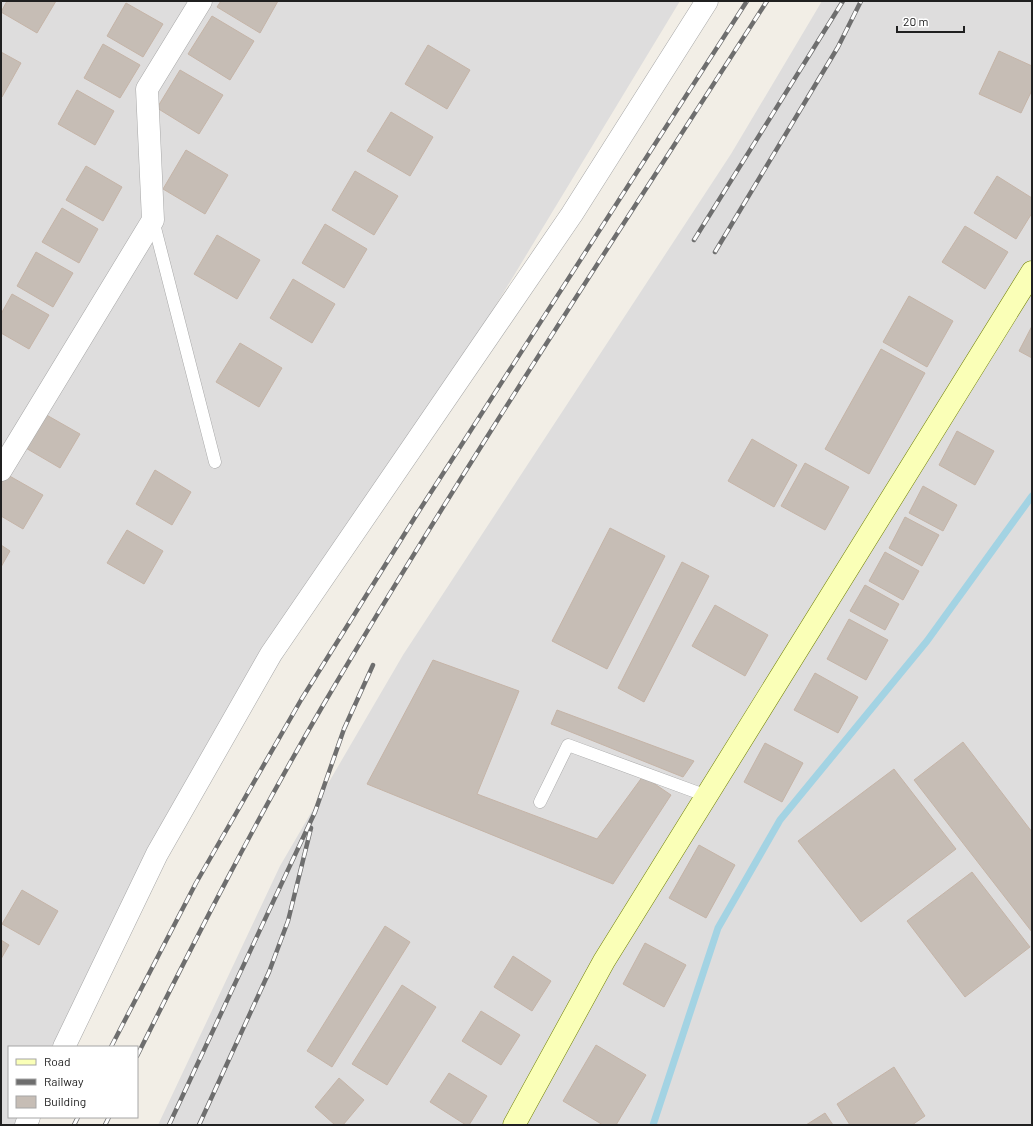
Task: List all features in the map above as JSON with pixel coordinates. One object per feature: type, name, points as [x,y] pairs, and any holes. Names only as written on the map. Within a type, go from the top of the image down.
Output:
[{"type":"main road","points":[[514,1125],[604,961],[1032,272]]},
{"type":"street","points":[[1,470],[153,220],[147,89],[201,1]]},
{"type":"street","points":[[64,1046],[157,854],[271,654],[572,214],[707,1]]},
{"type":"lane","points":[[153,220],[216,462]]},
{"type":"lane","points":[[540,802],[568,745],[707,796]]},
{"type":"shaded area","points":[[1,1],[680,1],[200,794],[67,1046],[8,1046],[8,1118],[34,1118],[30,1125],[1,1125]]},
{"type":"shaded area","points":[[822,1],[1032,1],[1032,1125],[158,1125],[280,866],[403,655],[731,154]]},
{"type":"building","points":[[7,1],[56,1],[37,33],[1,12]]},
{"type":"building","points":[[221,1],[278,1],[260,33],[217,7]]},
{"type":"building","points":[[126,3],[163,24],[143,57],[107,36]]},
{"type":"building","points":[[212,16],[254,41],[230,80],[188,54]]},
{"type":"building","points":[[103,44],[140,65],[120,98],[84,78]]},
{"type":"building","points":[[428,45],[470,70],[447,109],[405,84]]},
{"type":"building","points":[[999,51],[1032,66],[1032,90],[1021,113],[979,94]]},
{"type":"building","points":[[1,52],[21,63],[2,97],[1,97]]},
{"type":"building","points":[[180,70],[223,95],[199,134],[157,108]]},
{"type":"building","points":[[77,90],[114,111],[95,145],[58,124]]},
{"type":"building","points":[[391,112],[433,137],[410,176],[367,151]]},
{"type":"building","points":[[186,150],[228,175],[205,214],[163,189]]},
{"type":"building","points":[[86,166],[122,187],[103,221],[66,200]]},
{"type":"building","points":[[355,171],[398,196],[374,235],[332,210]]},
{"type":"building","points":[[997,176],[1032,198],[1032,213],[1016,239],[974,213]]},
{"type":"building","points":[[62,208],[98,229],[79,263],[42,242]]},
{"type":"building","points":[[325,224],[367,249],[344,288],[302,263]]},
{"type":"building","points":[[965,226],[1008,252],[985,289],[942,262]]},
{"type":"building","points":[[217,235],[260,260],[237,299],[194,274]]},
{"type":"building","points":[[36,252],[73,273],[53,307],[17,286]]},
{"type":"building","points":[[293,279],[335,304],[312,343],[270,318]]},
{"type":"building","points":[[12,294],[49,315],[29,349],[1,333],[1,314]]},
{"type":"building","points":[[909,296],[953,321],[927,367],[883,342]]},
{"type":"building","points":[[1032,326],[1032,358],[1019,351]]},
{"type":"building","points":[[240,343],[282,368],[259,407],[216,382]]},
{"type":"building","points":[[881,349],[925,373],[869,474],[825,449]]},
{"type":"building","points":[[43,413],[80,434],[60,468],[24,447]]},
{"type":"building","points":[[957,431],[994,451],[975,485],[939,465]]},
{"type":"building","points":[[752,439],[797,465],[774,507],[728,481]]},
{"type":"building","points":[[805,463],[849,487],[825,530],[781,506]]},
{"type":"building","points":[[155,470],[191,492],[172,525],[136,504]]},
{"type":"building","points":[[6,474],[43,495],[23,529],[1,516],[1,483]]},
{"type":"building","points":[[923,486],[957,505],[943,531],[909,513]]},
{"type":"building","points":[[905,517],[939,535],[922,566],[889,548]]},
{"type":"building","points":[[610,528],[665,556],[607,669],[552,641]]},
{"type":"building","points":[[127,530],[163,551],[144,584],[107,563]]},
{"type":"building","points":[[1,545],[10,551],[1,567]]},
{"type":"building","points":[[885,552],[919,571],[903,600],[869,581]]},
{"type":"building","points":[[682,562],[709,576],[644,702],[618,688]]},
{"type":"building","points":[[865,585],[899,604],[885,630],[850,611]]},
{"type":"building","points":[[715,605],[768,635],[745,676],[692,646]]},
{"type":"building","points":[[849,619],[888,640],[866,680],[827,659]]},
{"type":"building","points":[[433,660],[519,691],[477,794],[597,839],[643,776],[671,795],[613,884],[367,784]]},
{"type":"building","points":[[815,673],[858,697],[838,733],[794,710]]},
{"type":"building","points":[[557,710],[694,761],[683,777],[551,724]]},
{"type":"building","points":[[963,742],[1032,832],[1032,932],[914,780]]},
{"type":"building","points":[[765,743],[803,763],[782,802],[744,782]]},
{"type":"building","points":[[894,769],[956,849],[861,922],[798,841]]},
{"type":"building","points":[[699,845],[735,865],[706,918],[669,898]]},
{"type":"building","points":[[972,872],[1030,947],[965,997],[907,921]]},
{"type":"building","points":[[22,890],[58,911],[39,945],[2,924]]},
{"type":"building","points":[[385,926],[410,942],[332,1067],[307,1051]]},
{"type":"building","points":[[1,940],[9,945],[1,959]]},
{"type":"building","points":[[645,943],[686,965],[664,1007],[623,984]]},
{"type":"building","points":[[513,956],[551,981],[532,1011],[494,987]]},
{"type":"building","points":[[402,985],[436,1007],[387,1085],[352,1064]]},
{"type":"building","points":[[481,1011],[520,1035],[501,1065],[462,1041]]},
{"type":"building","points":[[596,1045],[646,1075],[616,1125],[603,1125],[563,1101]]},
{"type":"building","points":[[894,1067],[925,1116],[912,1125],[850,1125],[837,1104]]},
{"type":"building","points":[[449,1073],[487,1096],[469,1125],[466,1125],[430,1102]]},
{"type":"building","points":[[339,1078],[364,1100],[343,1125],[335,1125],[315,1107]]},
{"type":"building","points":[[825,1113],[833,1125],[806,1125]]},
{"type":"waterway","points":[[653,1125],[718,928],[780,820],[927,641],[1032,496]]},
{"type":"railway","points":[[112,1046],[196,883],[301,700],[417,514],[747,1]]},
{"type":"railway","points":[[138,1054],[250,836],[322,707],[375,617],[485,440],[767,1]]},
{"type":"railway","points":[[694,240],[843,1]]},
{"type":"railway","points":[[715,252],[838,47],[861,1]]},
{"type":"railway","points":[[169,1125],[315,812],[344,729],[373,665]]},
{"type":"railway","points":[[199,1125],[269,972],[288,921],[311,828]]},
{"type":"railway","points":[[74,1125],[78,1118]]},
{"type":"railway","points":[[105,1125],[108,1118]]}]
